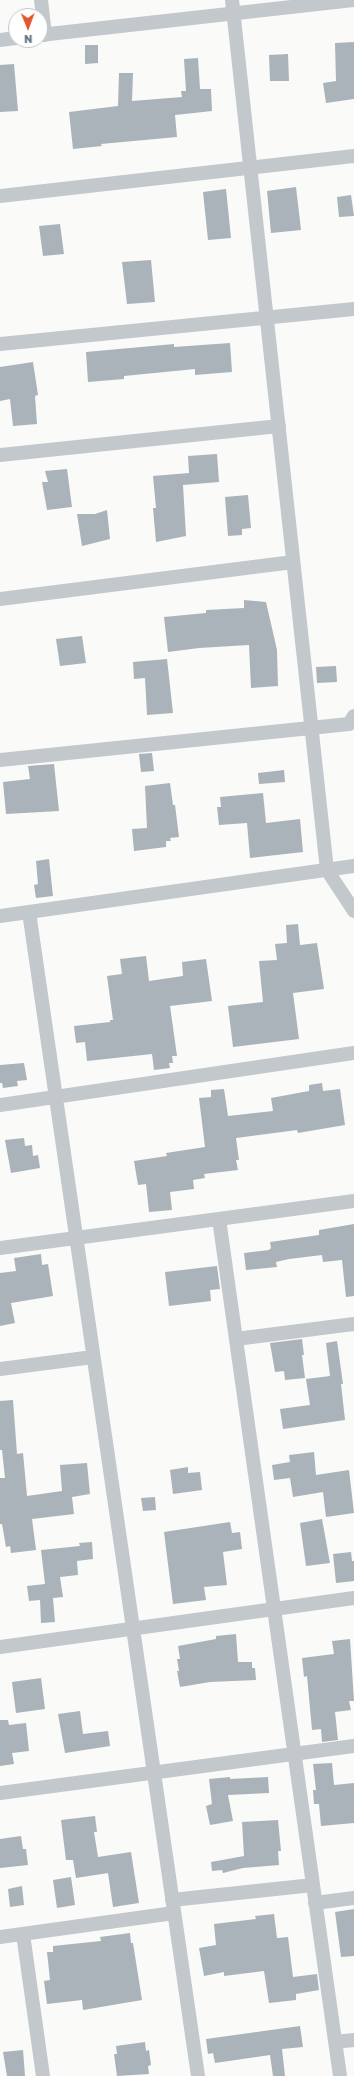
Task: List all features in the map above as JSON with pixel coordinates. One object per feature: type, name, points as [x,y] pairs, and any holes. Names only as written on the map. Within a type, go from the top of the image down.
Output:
[{"type":"street","points":[[48,34],[232,7],[354,0]]},
{"type":"street","points":[[232,7],[327,870],[354,911]]},
{"type":"street","points":[[0,196],[354,156]]},
{"type":"street","points":[[0,344],[354,309]]},
{"type":"street","points":[[0,456],[279,426]]},
{"type":"street","points":[[0,599],[294,562]]},
{"type":"street","points":[[0,760],[349,724],[354,716]]},
{"type":"street","points":[[0,916],[354,866]]},
{"type":"street","points":[[29,912],[198,2076]]},
{"type":"street","points":[[0,1105],[354,1053]]},
{"type":"street","points":[[0,1248],[354,1201]]},
{"type":"street","points":[[219,1219],[340,2076]]},
{"type":"street","points":[[236,1339],[354,1324]]},
{"type":"street","points":[[0,1369],[93,1357]]},
{"type":"street","points":[[0,1647],[354,1598]]},
{"type":"street","points":[[0,1793],[354,1746]]},
{"type":"street","points":[[0,1937],[173,1907],[313,1885]]},
{"type":"street","points":[[315,1903],[354,1898]]},
{"type":"street","points":[[23,1934],[43,2076]]},
{"type":"street","points":[[335,2042],[354,2040]]},
{"type":"building","points":[[354,42],[354,99],[326,103],[323,83],[336,81],[335,43]]},
{"type":"building","points":[[85,45],[98,45],[98,63],[85,64]]},
{"type":"building","points":[[288,54],[289,81],[270,81],[269,55]]},
{"type":"building","points":[[198,58],[200,89],[211,89],[212,111],[175,115],[177,137],[101,144],[102,146],[73,149],[69,112],[118,106],[119,73],[133,73],[132,101],[182,97],[181,91],[186,91],[184,59]]},
{"type":"building","points":[[14,64],[18,111],[0,112],[0,65]]},
{"type":"building","points":[[296,187],[301,230],[271,233],[267,191]]},
{"type":"building","points":[[226,189],[231,238],[208,240],[203,192]]},
{"type":"building","points":[[351,195],[354,216],[339,217],[337,197]]},
{"type":"building","points":[[60,224],[64,254],[43,256],[39,226]]},
{"type":"building","points":[[151,260],[155,302],[127,304],[122,262]]},
{"type":"building","points":[[230,343],[232,372],[195,375],[195,369],[124,376],[124,379],[88,382],[86,352],[174,344],[174,347]]},
{"type":"building","points":[[33,362],[38,395],[35,396],[37,424],[13,426],[10,399],[0,401],[0,367]]},
{"type":"building","points":[[217,454],[219,482],[183,485],[186,536],[156,542],[153,508],[156,508],[153,476],[189,473],[188,456]]},
{"type":"building","points":[[67,469],[72,507],[47,510],[42,482],[48,482],[45,471]]},
{"type":"building","points":[[248,495],[251,528],[242,529],[242,535],[228,536],[225,497]]},
{"type":"building","points":[[107,510],[110,539],[82,546],[77,514],[95,514]]},
{"type":"building","points":[[244,600],[266,602],[277,650],[278,686],[251,688],[249,645],[199,648],[168,652],[164,617],[206,613],[206,610],[244,608]]},
{"type":"building","points":[[82,636],[86,663],[60,666],[56,639]]},
{"type":"building","points":[[167,659],[173,713],[147,715],[145,678],[134,679],[133,662]]},
{"type":"building","points":[[336,666],[337,682],[317,683],[316,667]]},
{"type":"building","points":[[152,753],[154,771],[141,772],[139,754]]},
{"type":"building","points":[[54,764],[59,811],[6,814],[3,782],[30,779],[28,766]]},
{"type":"building","points":[[284,770],[285,782],[259,784],[258,773]]},
{"type":"building","points":[[170,783],[173,805],[175,805],[179,837],[170,838],[171,841],[166,841],[166,847],[134,851],[132,829],[147,828],[145,786]]},
{"type":"building","points":[[263,793],[266,823],[300,819],[303,852],[250,858],[247,823],[219,825],[217,807],[221,807],[220,797]]},
{"type":"building","points":[[49,859],[53,896],[36,898],[34,885],[38,884],[36,861]]},
{"type":"building","points":[[298,924],[300,945],[317,943],[324,989],[293,993],[299,1039],[233,1047],[228,1006],[263,1002],[259,961],[277,960],[275,944],[287,943],[286,925]]},
{"type":"building","points":[[146,956],[149,981],[183,976],[182,962],[206,959],[212,1001],[170,1006],[177,1056],[172,1056],[173,1063],[169,1063],[170,1068],[154,1070],[152,1054],[87,1061],[85,1042],[76,1043],[74,1026],[110,1022],[110,1020],[113,1020],[107,976],[122,974],[120,959]]},
{"type":"building","points":[[24,1063],[27,1080],[17,1081],[18,1086],[3,1088],[2,1083],[0,1083],[0,1065]]},
{"type":"building","points":[[322,1083],[323,1091],[340,1089],[345,1125],[298,1133],[297,1130],[236,1138],[239,1160],[236,1160],[238,1170],[204,1174],[205,1178],[193,1180],[194,1189],[170,1192],[172,1210],[149,1212],[146,1184],[138,1185],[134,1161],[167,1156],[166,1153],[205,1147],[199,1098],[211,1097],[211,1090],[224,1089],[228,1116],[273,1111],[271,1098],[309,1091],[309,1085]]},
{"type":"building","points":[[24,1138],[25,1146],[32,1145],[33,1156],[38,1155],[40,1168],[11,1173],[5,1140]]},
{"type":"building","points":[[354,1224],[354,1296],[346,1297],[342,1260],[323,1262],[322,1255],[276,1262],[277,1267],[246,1270],[244,1253],[269,1250],[271,1248],[270,1242],[319,1235],[319,1230]]},
{"type":"building","points":[[41,1254],[42,1265],[48,1264],[53,1296],[11,1303],[15,1323],[0,1326],[0,1273],[16,1271],[14,1258]]},
{"type":"building","points":[[217,1266],[220,1289],[210,1290],[211,1301],[169,1306],[165,1272]]},
{"type":"building","points":[[302,1339],[304,1355],[302,1355],[305,1378],[285,1380],[284,1371],[275,1372],[270,1343]]},
{"type":"building","points":[[337,1341],[343,1384],[341,1384],[345,1420],[283,1429],[280,1409],[310,1405],[306,1379],[330,1376],[326,1343]]},
{"type":"building","points":[[13,1400],[17,1454],[23,1453],[27,1496],[62,1491],[60,1465],[87,1463],[90,1494],[72,1497],[74,1514],[32,1519],[36,1550],[11,1553],[10,1546],[6,1547],[2,1524],[0,1524],[0,1478],[5,1478],[2,1450],[0,1450],[0,1401]]},
{"type":"building","points":[[314,1452],[316,1475],[349,1470],[354,1513],[326,1517],[323,1492],[293,1497],[290,1478],[274,1480],[272,1465],[290,1462],[289,1455]]},
{"type":"building","points":[[188,1467],[188,1473],[200,1472],[202,1490],[173,1494],[170,1470]]},
{"type":"building","points":[[155,1497],[156,1510],[143,1511],[141,1498]]},
{"type":"building","points":[[322,1519],[330,1563],[306,1566],[300,1523]]},
{"type":"building","points":[[230,1522],[232,1533],[240,1532],[242,1549],[223,1552],[227,1585],[204,1587],[206,1600],[173,1604],[164,1532]]},
{"type":"building","points":[[92,1542],[93,1559],[77,1561],[78,1575],[60,1577],[63,1597],[53,1598],[55,1622],[41,1623],[40,1600],[29,1601],[27,1586],[45,1584],[41,1550],[80,1546],[79,1543]]},
{"type":"building","points":[[351,1552],[352,1561],[354,1561],[354,1581],[336,1583],[333,1554]]},
{"type":"building","points":[[236,1634],[238,1662],[252,1662],[252,1668],[255,1668],[256,1680],[210,1682],[180,1687],[177,1671],[179,1671],[177,1659],[180,1659],[178,1646],[216,1639],[216,1636]]},
{"type":"building","points":[[350,1639],[354,1701],[349,1701],[351,1710],[335,1712],[338,1740],[322,1742],[321,1729],[312,1730],[307,1676],[304,1677],[302,1658],[334,1654],[332,1641]]},
{"type":"building","points":[[41,1678],[45,1709],[16,1713],[12,1682]]},
{"type":"building","points":[[80,1711],[83,1734],[108,1731],[110,1746],[65,1753],[58,1714]]},
{"type":"building","points":[[0,1720],[8,1720],[9,1725],[26,1723],[29,1751],[12,1753],[14,1764],[0,1766]]},
{"type":"building","points":[[332,1763],[334,1785],[354,1783],[354,1823],[321,1826],[319,1804],[314,1804],[313,1790],[316,1790],[313,1764]]},
{"type":"building","points":[[230,1777],[230,1779],[268,1777],[269,1793],[228,1795],[233,1821],[210,1825],[206,1806],[212,1804],[209,1779]]},
{"type":"building","points":[[95,1816],[97,1832],[94,1832],[98,1857],[131,1852],[139,1903],[113,1907],[108,1873],[76,1878],[73,1860],[66,1860],[61,1820]]},
{"type":"building","points":[[278,1820],[281,1851],[278,1851],[279,1865],[243,1868],[223,1873],[222,1870],[212,1871],[211,1862],[244,1856],[242,1822]]},
{"type":"building","points":[[21,1836],[23,1849],[26,1849],[28,1865],[0,1868],[0,1839]]},
{"type":"building","points":[[71,1877],[75,1905],[57,1908],[53,1880]]},
{"type":"building","points":[[22,1886],[24,1905],[10,1907],[8,1889]]},
{"type":"building","points":[[354,1909],[354,1956],[341,1957],[335,1912]]},
{"type":"building","points":[[274,1914],[277,1938],[288,1937],[293,1977],[317,1974],[319,1990],[296,1994],[296,2000],[269,2003],[264,1971],[224,1976],[224,1972],[204,1976],[199,1948],[216,1945],[214,1924],[256,1919],[255,1916]]},
{"type":"building","points":[[130,1933],[142,2000],[83,2010],[82,2000],[47,2004],[44,1981],[50,1980],[47,1952],[53,1952],[53,1946],[101,1941],[100,1937]]},
{"type":"building","points":[[300,2026],[303,2047],[282,2049],[285,2076],[273,2076],[270,2055],[215,2063],[213,2053],[208,2054],[206,2039]]},
{"type":"building","points":[[145,2042],[146,2051],[149,2050],[151,2065],[148,2066],[149,2074],[117,2076],[114,2054],[117,2054],[116,2046]]},
{"type":"building","points":[[23,2050],[25,2076],[7,2076],[3,2052]]}]
